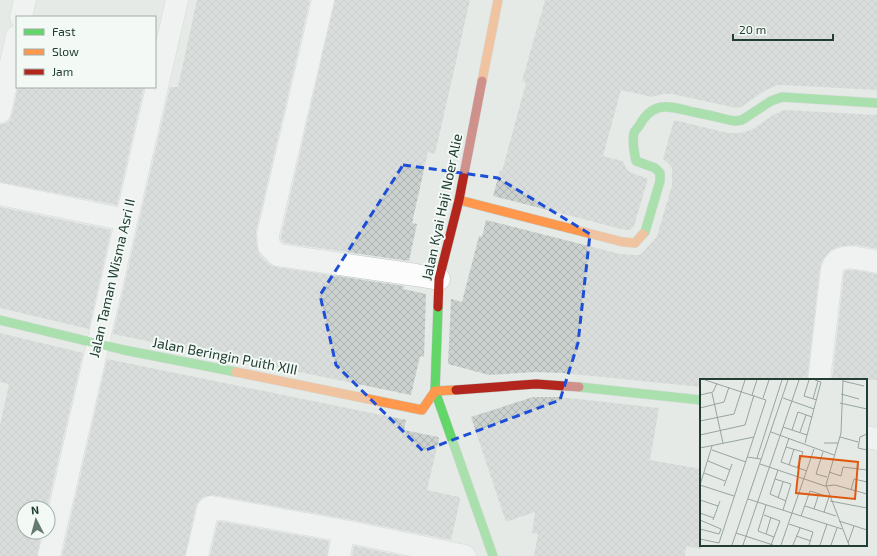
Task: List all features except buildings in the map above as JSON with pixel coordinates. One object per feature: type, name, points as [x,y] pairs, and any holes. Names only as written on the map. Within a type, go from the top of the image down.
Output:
[{"type":"street","points":[[21,16],[25,0]]},
{"type":"street","name":"Jalan Taman Wisma Asri II","points":[[49,556],[177,0]]},
{"type":"street","points":[[323,0],[268,235],[269,246],[278,255],[439,279]]},
{"type":"street","name":"Jalan Kyai Haji Noer Alie","points":[[493,556],[435,391],[439,279],[458,200],[498,0]]},
{"type":"street","points":[[0,112],[16,40]]},
{"type":"street","points":[[458,200],[623,242],[636,243],[645,232],[660,181],[660,173],[655,168],[636,161],[633,144],[634,136],[641,121],[655,108],[669,106],[736,121],[743,120],[774,100],[782,97],[877,102]]},
{"type":"street","points":[[0,194],[126,220]]},
{"type":"street","points":[[819,379],[832,269],[835,263],[847,257],[877,262]]},
{"type":"street","name":"Jalan Beringin Puith XIII","points":[[0,320],[124,350],[422,410],[435,391]]},
{"type":"street","points":[[435,391],[536,384],[561,385],[700,400]]},
{"type":"street","points":[[867,437],[877,439]]},
{"type":"street","points":[[197,556],[208,509],[211,507],[344,531],[465,556]]},
{"type":"street","points":[[339,556],[344,531]]},
{"type":"highlighted area","points":[[403,165],[498,178],[590,234],[578,343],[560,400],[423,451],[336,365],[320,295]]},
{"type":"traffic: fast","points":[[643,234],[645,232],[660,181],[660,173],[655,168],[636,161],[633,136],[634,132],[650,112],[662,107],[669,107],[736,121],[742,120],[771,101],[782,97],[877,103]]},
{"type":"traffic: fast","points":[[438,307],[435,391],[493,556]]},
{"type":"traffic: fast","points":[[0,320],[124,350],[236,372]]},
{"type":"traffic: fast","points":[[579,387],[700,400]]},
{"type":"traffic: slow","points":[[482,81],[498,0]]},
{"type":"traffic: slow","points":[[459,200],[623,242],[635,243],[643,234]]},
{"type":"traffic: slow","points":[[236,372],[422,410],[435,391],[456,390]]},
{"type":"traffic: jam","points":[[438,307],[439,279],[459,200],[482,81]]},
{"type":"traffic: jam","points":[[456,390],[536,384],[579,387]]}]
